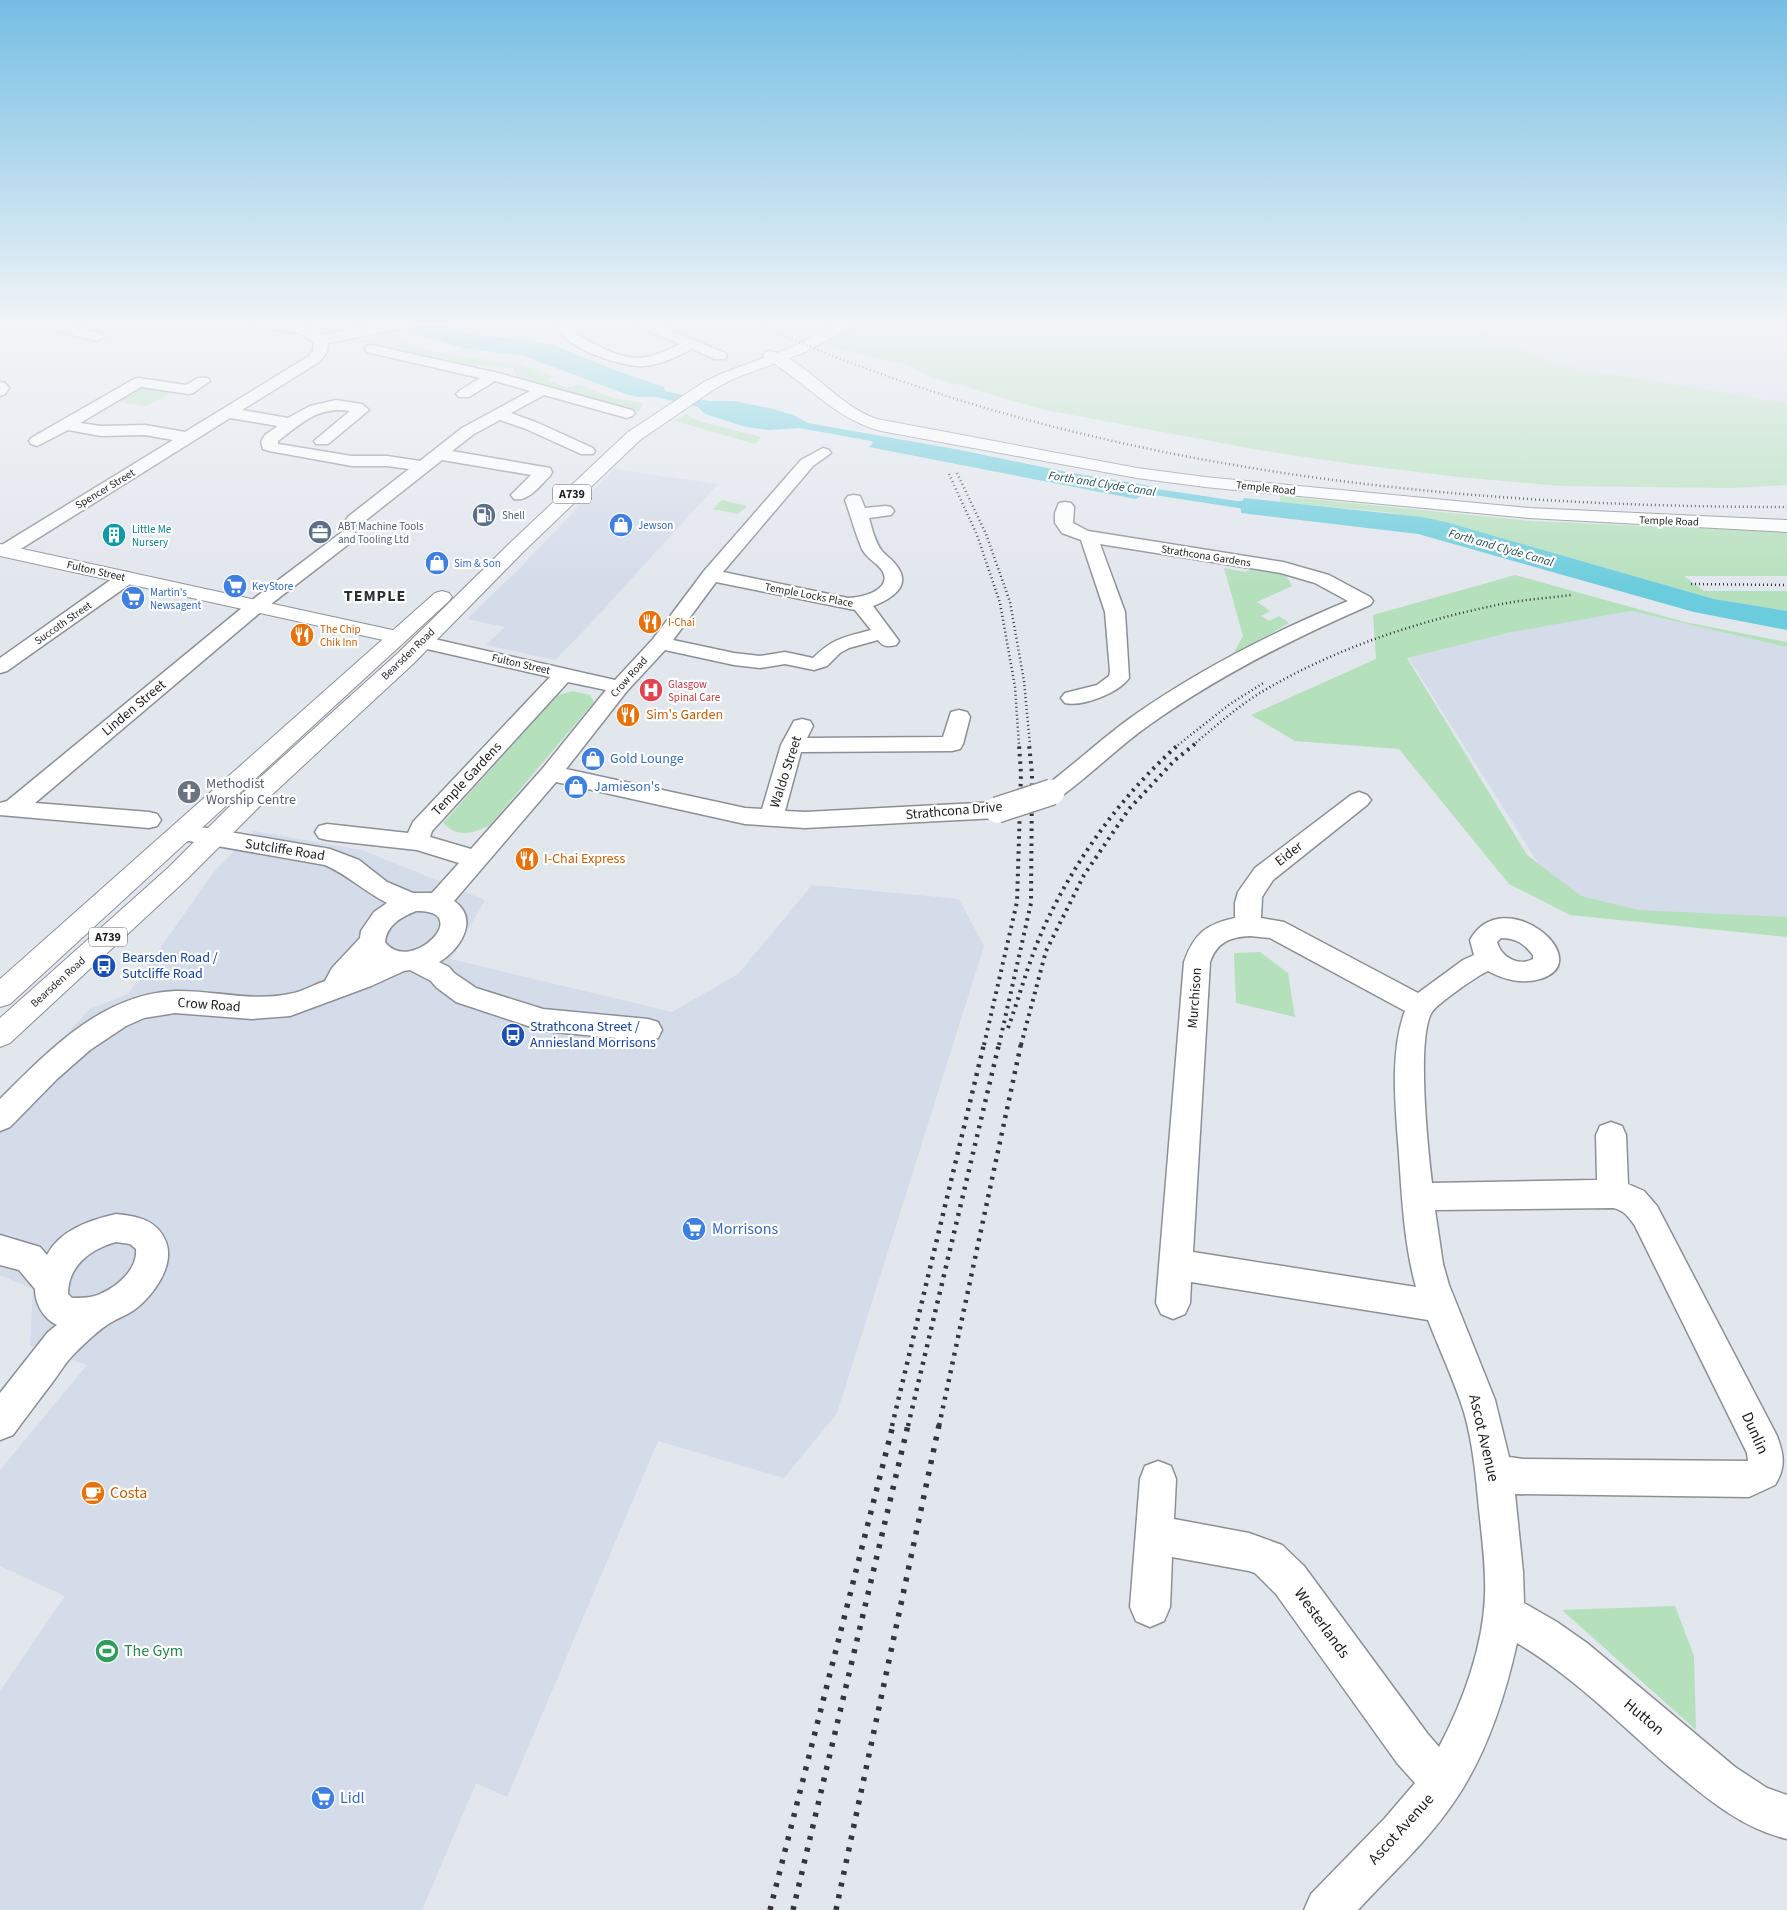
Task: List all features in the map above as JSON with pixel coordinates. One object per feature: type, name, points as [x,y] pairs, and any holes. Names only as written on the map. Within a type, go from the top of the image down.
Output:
[{"type":"main road","name":"Bearsden Road","points":[[0,996],[598,454],[622,434],[661,412]]},
{"type":"main road","name":"Bearsden Road","points":[[0,1035],[178,873],[254,797],[421,642],[612,456],[662,412]]},
{"type":"main road","name":"Temple Road","points":[[849,412],[881,426],[1137,473],[1214,483],[1538,514],[1787,526]]},
{"type":"main road","name":"Fulton Street","points":[[2,550],[421,642]]},
{"type":"street","points":[[36,441],[85,412]]},
{"type":"street","name":"Spencer Street","points":[[2,550],[229,412]]},
{"type":"street","points":[[230,412],[292,423]]},
{"type":"street","points":[[311,412],[271,438],[270,446],[352,461],[387,461],[423,466]]},
{"type":"street","points":[[322,440],[360,412]]},
{"type":"street","name":"Linden Street","points":[[7,809],[351,528],[423,466],[468,431],[501,412]]},
{"type":"street","points":[[498,414],[532,426],[587,451]]},
{"type":"street","points":[[66,425],[101,431],[145,430],[189,438]]},
{"type":"street","name":"Crow Road","points":[[437,904],[551,773],[620,687],[660,643],[711,575],[807,463],[823,453]]},
{"type":"street","points":[[438,454],[544,472],[520,495]]},
{"type":"street","name":"Strathcona Gardens","points":[[1065,506],[1061,520],[1063,524],[1089,537],[1283,568],[1322,579],[1363,601]]},
{"type":"street","points":[[861,604],[872,601],[884,593],[891,586],[894,579],[893,572],[875,554],[856,507],[885,511]]},
{"type":"street","points":[[1072,698],[1104,688],[1119,678],[1120,671],[1115,612],[1089,537]]},
{"type":"street","name":"Temple Locks Place","points":[[660,643],[750,661],[760,662],[785,658],[814,664],[820,662],[833,649],[842,644],[886,637],[861,604],[848,604],[711,575]]},
{"type":"street","name":"Succoth Street","points":[[0,667],[126,578]]},
{"type":"street","name":"Strathcona Drive","points":[[551,773],[745,816],[804,820],[997,810],[1052,792],[1071,780],[1120,736],[1144,718],[1204,681],[1304,626],[1363,601]]},
{"type":"street","name":"Fulton Street","points":[[421,642],[620,687]]},
{"type":"street","name":"Temple Gardens","points":[[417,842],[421,828],[564,674]]},
{"type":"street","points":[[797,736],[952,744],[958,717]]},
{"type":"street","name":"Waldo Street","points":[[771,818],[797,736]]},
{"type":"street","name":"Eider","points":[[1249,925],[1247,898],[1252,887],[1264,874],[1359,800]]},
{"type":"street","points":[[7,809],[149,820]]},
{"type":"street","name":"Sutcliffe Road","points":[[182,832],[330,857],[350,866],[378,888],[411,903]]},
{"type":"street","points":[[327,832],[417,842],[476,859]]},
{"type":"street","points":[[378,888],[374,950],[380,956],[406,961],[439,962]]},
{"type":"street","points":[[335,988],[341,975],[376,931],[399,907],[411,903],[429,902],[446,908],[452,915],[454,923],[453,932],[439,962],[445,980],[466,996],[543,1020],[648,1030]]},
{"type":"street","name":"Murchison","points":[[1173,1304],[1197,962],[1204,943],[1225,929],[1249,925],[1275,929],[1284,932],[1421,1006]]},
{"type":"street","points":[[1421,1006],[1473,966],[1492,960]]},
{"type":"street","name":"Crow Road","points":[[0,1118],[67,1050],[92,1031],[139,1008],[162,1002],[252,1008],[290,1005],[406,961]]},
{"type":"street","name":"Ascot Avenue","points":[[1339,1905],[1442,1782],[1461,1749],[1493,1661],[1503,1613],[1504,1572],[1494,1473],[1482,1414],[1464,1363],[1439,1306],[1428,1266],[1418,1196],[1410,1069],[1413,1029],[1421,1006]]},
{"type":"street","points":[[1611,1135],[1613,1194]]},
{"type":"street","name":"Dunlin","points":[[1418,1196],[1613,1194],[1630,1198],[1637,1203],[1646,1216],[1764,1449],[1767,1460],[1764,1470],[1759,1477],[1749,1479],[1523,1477],[1494,1473]]},
{"type":"street","points":[[0,1422],[60,1344],[99,1311],[116,1303],[140,1284],[152,1261],[150,1241],[142,1233],[131,1228],[100,1231],[84,1239],[57,1266],[53,1294],[60,1344]]},
{"type":"street","points":[[14,1254],[84,1239]]},
{"type":"street","points":[[14,1254],[53,1294],[67,1313],[82,1314],[99,1311]]},
{"type":"street","points":[[1176,1265],[1439,1306]]},
{"type":"street","points":[[1150,1608],[1158,1479]]},
{"type":"street","name":"Westerlands","points":[[1156,1535],[1249,1552],[1268,1559],[1280,1569],[1290,1580],[1412,1748],[1442,1782]]},
{"type":"street","name":"Hutton","points":[[1503,1613],[1543,1636],[1573,1657],[1720,1782],[1775,1815],[1787,1817]]},
{"type":"shaded area","name":"Jewson","points":[[614,469],[718,484],[555,660],[486,645],[505,627],[467,619],[522,566]]},
{"type":"shaded area","points":[[1631,611],[1787,647],[1787,933],[1594,905],[1547,877],[1408,657],[1512,632]]},
{"type":"shaded area","points":[[254,831],[362,850],[485,900],[451,959],[672,1012],[738,974],[812,885],[959,899],[984,946],[837,1413],[784,1478],[658,1441],[507,1797],[476,1783],[422,1910],[0,1910],[0,1691],[65,1596],[0,1566],[0,1470],[87,1365],[30,1346],[33,1289],[0,1275],[0,1103],[90,1009],[128,994],[213,873]]},
{"type":"green space","points":[[1057,412],[1787,412],[1787,485],[1731,488],[1560,486],[1458,477],[1259,450]]},
{"type":"green space","points":[[686,414],[698,421],[761,437],[755,444],[675,421]]},
{"type":"green space","points":[[1280,496],[1532,521],[1787,532],[1787,576],[1684,576],[1704,591],[1787,591],[1787,611],[1714,599],[1446,522],[1385,512],[1280,502]]},
{"type":"green space","points":[[722,500],[747,506],[738,514],[713,509]]},
{"type":"green space","points":[[1224,568],[1245,572],[1253,569],[1285,574],[1292,586],[1257,602],[1270,611],[1261,616],[1269,621],[1279,616],[1289,623],[1232,656],[1243,636]]},
{"type":"green space","points":[[1515,575],[1685,622],[1787,642],[1787,647],[1631,611],[1512,632],[1407,658],[1527,855],[1581,896],[1638,910],[1787,917],[1787,937],[1570,915],[1509,884],[1399,749],[1295,741],[1251,715],[1376,659],[1373,615]]},
{"type":"green space","points":[[572,691],[590,695],[594,702],[489,826],[470,833],[460,833],[443,823],[556,696]]},
{"type":"green space","points":[[1260,952],[1288,973],[1295,1017],[1236,1003],[1234,953]]},
{"type":"green space","points":[[1675,1606],[1694,1656],[1696,1730],[1562,1610]]},
{"type":"water","name":"Forth and Clyde Canal","points":[[703,412],[783,412],[808,423],[955,449],[1072,473],[1145,485],[1157,489],[1237,501],[1242,501],[1244,498],[1422,517],[1446,522],[1714,599],[1787,611],[1787,630],[1694,612],[1418,534],[1241,513],[1239,508],[1154,495],[1141,496],[1136,499],[869,447],[873,443],[871,441],[799,428],[769,430],[746,427]]},
{"type":"railway","points":[[1000,412],[1131,445],[1260,469],[1392,487],[1524,499],[1656,505],[1787,507]]},
{"type":"railway","points":[[957,473],[986,534],[1010,602],[1024,681],[1030,745]]},
{"type":"railway","points":[[949,474],[977,535],[1000,603],[1015,687],[1019,745]]},
{"type":"railway","points":[[1691,584],[1787,585]]},
{"type":"railway","points":[[1193,745],[1237,709],[1265,690],[1322,661],[1382,636],[1444,617],[1476,610],[1515,602],[1571,595]]},
{"type":"railway","points":[[1178,745],[1230,704],[1265,682]]},
{"type":"railway","points":[[984,1045],[1017,902],[1021,774],[1019,744]]},
{"type":"railway","points":[[999,1045],[1031,903],[1032,774],[1029,744]]},
{"type":"railway","points":[[1008,1028],[1039,939],[1071,876],[1102,829],[1120,806],[1138,784],[1179,744]]},
{"type":"railway","points":[[1021,1045],[1046,951],[1084,875],[1129,809],[1175,760],[1195,744]]},
{"type":"railway","points":[[892,1426],[984,1044]]},
{"type":"railway","points":[[908,1426],[999,1044]]},
{"type":"railway","points":[[939,1426],[1021,1044]]},
{"type":"railway","points":[[770,1910],[893,1425]]},
{"type":"railway","points":[[793,1910],[908,1425]]},
{"type":"railway","points":[[836,1910],[939,1425]]},
{"type":"place","name":"Shell","points":[[484,515]]},
{"type":"place","name":"Jewson","points":[[621,525]]},
{"type":"place","name":"ABT Machine Tools and Tooling Ltd","points":[[320,532]]},
{"type":"place","name":"Little Me Nursery","points":[[114,535]]},
{"type":"place","name":"Sim & Son","points":[[437,563]]},
{"type":"place","name":"KeyStore","points":[[235,586]]},
{"type":"place","name":"Martin's Newsagent","points":[[133,598]]},
{"type":"place","name":"I-Chai","points":[[650,622]]},
{"type":"place","name":"The Chip Chik Inn","points":[[302,635]]},
{"type":"place","name":"Glasgow Spinal Care","points":[[651,690]]},
{"type":"place","name":"Sim's Garden","points":[[628,715]]},
{"type":"place","name":"Gold Lounge","points":[[593,759]]},
{"type":"place","name":"Jamieson's","points":[[576,787]]},
{"type":"place","name":"Methodist Worship Centre","points":[[189,792]]},
{"type":"place","name":"I-Chai Express","points":[[527,859]]},
{"type":"place","name":"Bearsden Road / Sutcliffe Road","points":[[104,966]]},
{"type":"place","name":"Strathcona Street / Anniesland Morrisons","points":[[513,1035]]},
{"type":"place","name":"Morrisons","points":[[694,1229]]},
{"type":"place","name":"Costa","points":[[93,1493]]},
{"type":"place","name":"The Gym","points":[[107,1651]]},
{"type":"place","name":"Lidl","points":[[323,1798]]},
{"type":"district","name":"TEMPLE","points":[[375,596]]}]
